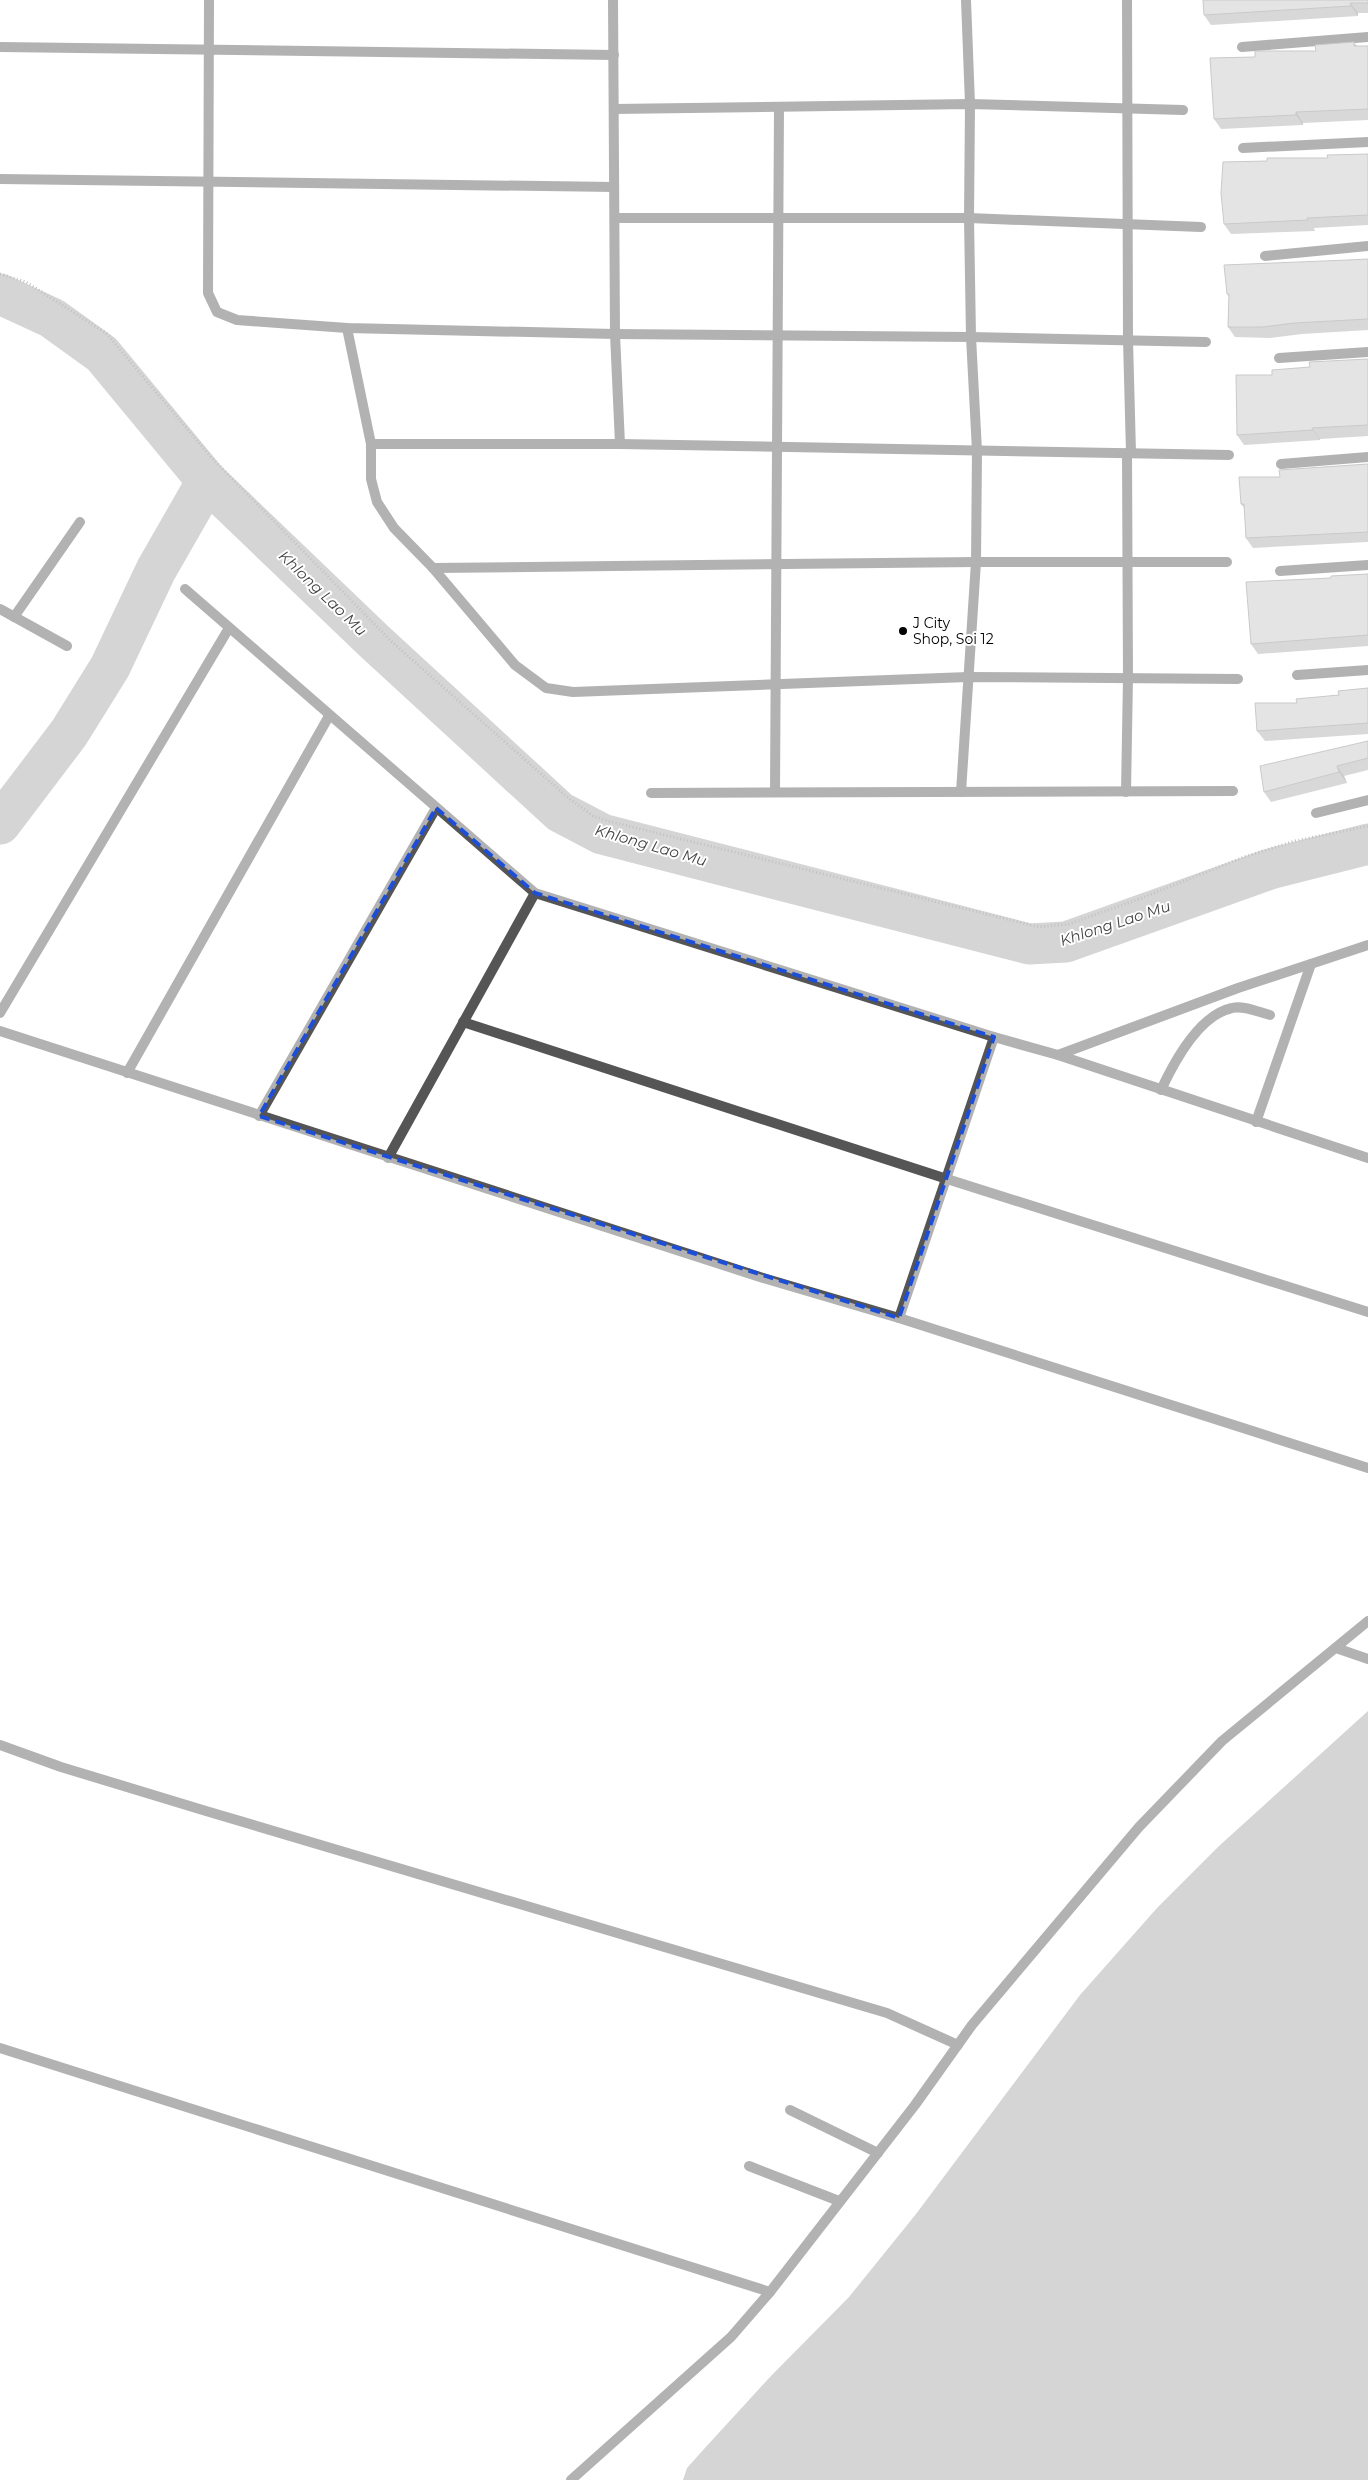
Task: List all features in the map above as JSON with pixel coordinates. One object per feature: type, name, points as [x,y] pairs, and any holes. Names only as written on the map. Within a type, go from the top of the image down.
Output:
[{"type":"street","points":[[210,0],[208,293],[216,312],[236,320],[346,328],[615,334],[971,337],[1206,342]]},
{"type":"street","points":[[613,0],[615,334],[620,444]]},
{"type":"street","points":[[961,792],[976,562],[978,452],[971,337],[970,104],[966,0]]},
{"type":"street","points":[[1126,792],[1129,453],[1127,0]]},
{"type":"street","points":[[1242,48],[1368,37]]},
{"type":"street","points":[[0,47],[209,48],[614,55]]},
{"type":"street","points":[[614,109],[970,104],[1183,110]]},
{"type":"street","points":[[775,792],[779,107]]},
{"type":"street","points":[[1242,148],[1368,142]]},
{"type":"street","points":[[0,179],[614,187]]},
{"type":"street","points":[[615,218],[969,218],[1201,227]]},
{"type":"street","points":[[1264,256],[1368,246]]},
{"type":"street","points":[[346,328],[371,444],[371,479],[377,502],[394,528],[433,568],[515,665],[546,688],[573,692],[968,677],[1238,680]]},
{"type":"street","points":[[1279,358],[1368,352]]},
{"type":"street","points":[[371,444],[620,444],[978,452],[1229,454]]},
{"type":"street","points":[[1281,464],[1368,458]]},
{"type":"street","points":[[14,617],[80,522]]},
{"type":"street","points":[[433,568],[976,562],[1227,562]]},
{"type":"street","points":[[1280,571],[1368,565]]},
{"type":"street","points":[[185,589],[329,716],[535,892],[994,1037],[1058,1055],[1368,1158]]},
{"type":"street","points":[[0,609],[67,646]]},
{"type":"street","points":[[0,1013],[229,628]]},
{"type":"street","points":[[1297,675],[1368,670]]},
{"type":"street","points":[[127,1073],[329,716]]},
{"type":"street","points":[[651,793],[1234,791]]},
{"type":"street","points":[[1316,813],[1368,800]]},
{"type":"street","points":[[260,1116],[436,808]]},
{"type":"street","points":[[388,1158],[535,892]]},
{"type":"street","points":[[1058,1055],[1118,1031],[1368,945]]},
{"type":"street","points":[[1256,1122],[1311,964]]},
{"type":"street","points":[[1161,1090],[1185,1045],[1210,1020],[1232,1008],[1244,1007],[1270,1015]]},
{"type":"street","points":[[463,1022],[947,1179],[1368,1312]]},
{"type":"street","points":[[0,1031],[760,1277],[899,1318],[1368,1468]]},
{"type":"street","points":[[899,1318],[994,1037]]},
{"type":"street","points":[[571,2480],[730,2337],[770,2292],[915,2106],[972,2025],[1139,1827],[1222,1741],[1368,1621]]},
{"type":"street","points":[[1336,1648],[1368,1659]]},
{"type":"street","points":[[0,1745],[61,1767],[887,2013],[958,2045]]},
{"type":"street","points":[[0,2048],[770,2292]]},
{"type":"street","points":[[790,2110],[878,2153]]},
{"type":"street","points":[[749,2166],[840,2201]]},
{"type":"highlighted area","points":[[436,808],[535,893],[994,1037],[899,1318],[259,1116]]},
{"type":"shaded area","points":[[1368,1711],[1368,2480],[683,2480],[687,2468],[704,2449],[770,2377],[849,2297],[916,2214],[1080,1995],[1157,1908],[1219,1846]]},
{"type":"building","points":[[1203,0],[1368,0],[1368,3],[1350,3],[1351,6],[1204,15]]},
{"type":"building","points":[[1354,42],[1354,46],[1368,46],[1368,109],[1296,112],[1296,115],[1214,119],[1210,58],[1255,57],[1255,51],[1316,51],[1315,45]]},
{"type":"building","points":[[1368,154],[1368,215],[1224,224],[1221,193],[1223,162],[1267,161],[1267,158],[1328,158],[1327,155]]},
{"type":"building","points":[[1368,259],[1368,319],[1294,323],[1263,327],[1228,327],[1229,294],[1227,294],[1224,265]]},
{"type":"building","points":[[1368,359],[1368,425],[1237,435],[1236,375],[1272,375],[1272,370],[1310,367],[1309,362]]},
{"type":"building","points":[[1368,464],[1368,532],[1246,538],[1244,504],[1241,504],[1239,477],[1280,477],[1279,470]]},
{"type":"building","points":[[1368,574],[1368,635],[1251,644],[1246,582],[1331,578],[1331,576]]},
{"type":"building","points":[[1368,688],[1368,723],[1257,731],[1255,703],[1297,703],[1296,699],[1339,695],[1338,691]]},
{"type":"building","points":[[1368,741],[1368,758],[1337,766],[1339,772],[1264,792],[1260,766]]},
{"type":"waterway","name":"Khlong Lao Mu","points":[[0,294],[52,318],[102,354],[207,481],[375,642],[560,812],[602,834],[1029,944],[1066,942],[1270,869],[1368,844]]},
{"type":"waterway","points":[[0,824],[69,733],[110,667],[156,570],[207,481]]},
{"type":"place","name":"J City Shop, Soi 12","points":[[903,631]]}]
